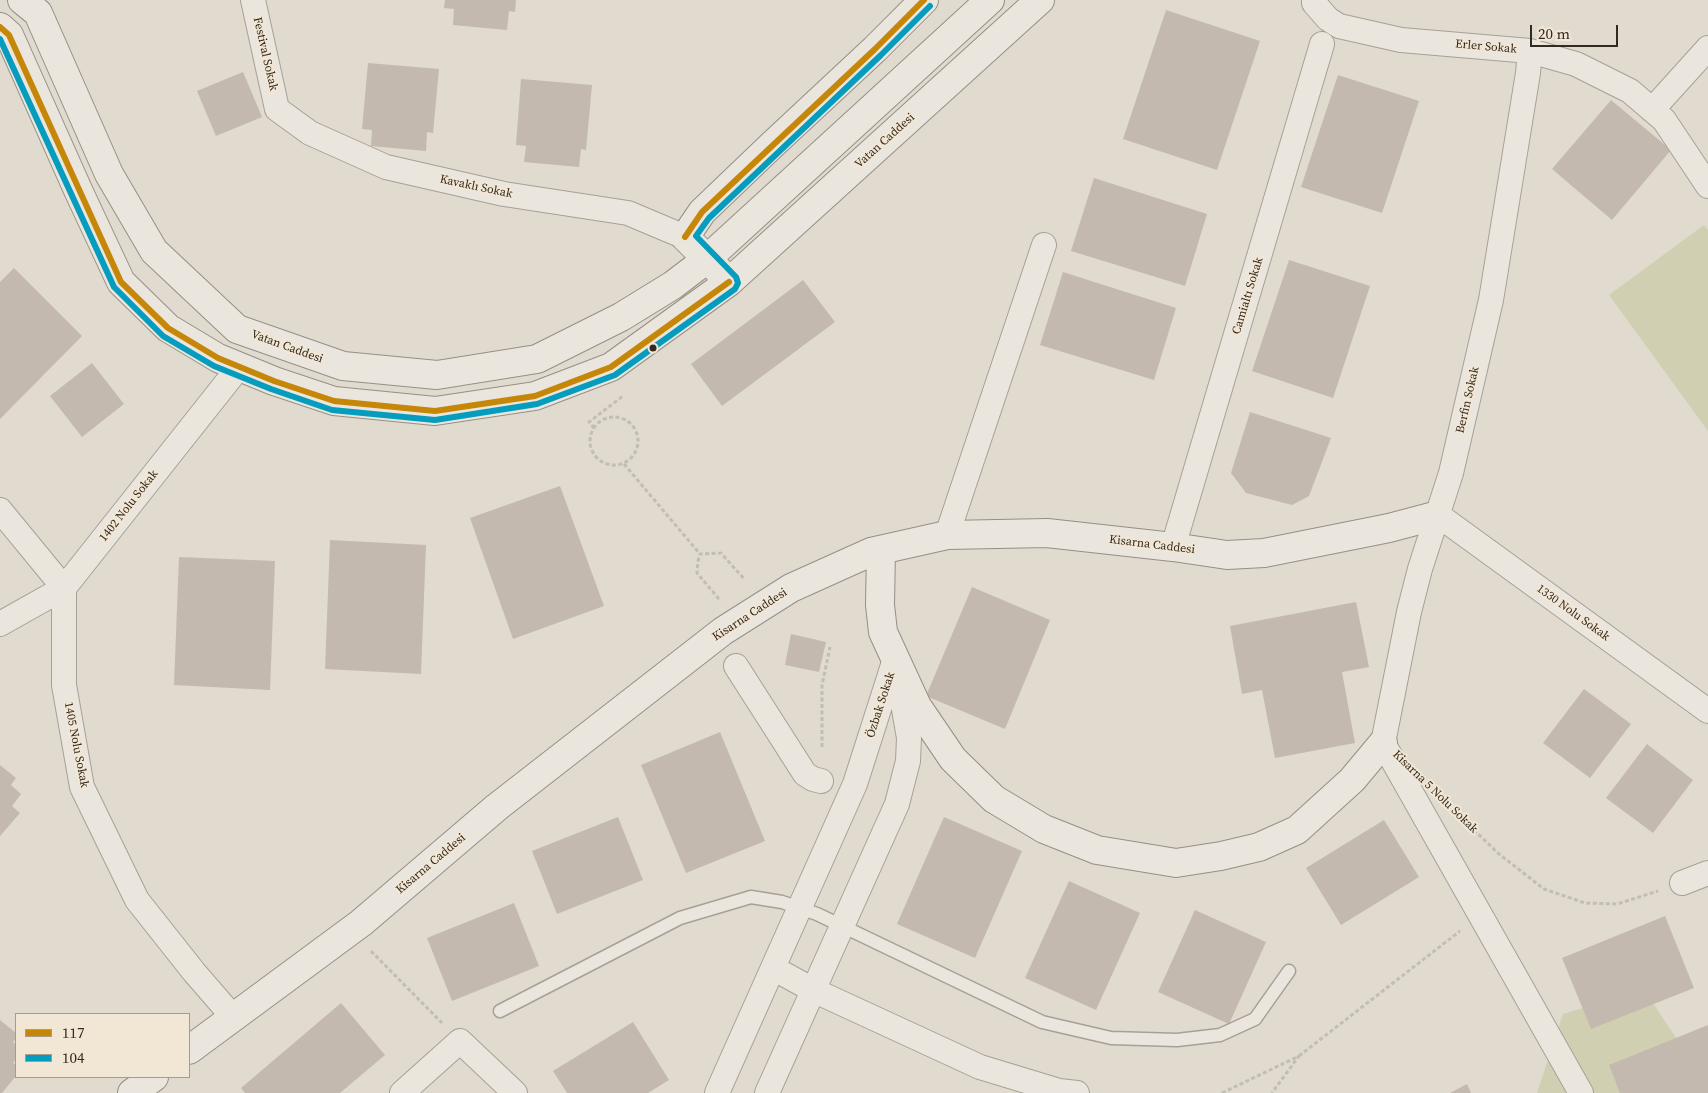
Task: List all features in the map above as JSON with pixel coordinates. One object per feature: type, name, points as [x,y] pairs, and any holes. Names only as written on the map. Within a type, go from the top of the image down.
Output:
[{"type":"street","name":"Vatan Caddesi","points":[[22,0],[38,13],[110,174],[154,251],[237,328],[343,366],[437,375],[536,359],[622,317],[673,285],[707,260],[990,0]]},
{"type":"street","name":"Festival Sokak","points":[[253,0],[278,109]]},
{"type":"street","points":[[729,282],[685,237],[702,212],[875,49],[924,0]]},
{"type":"street","name":"Vatan Caddesi","points":[[0,27],[9,34],[121,282],[168,328],[218,358],[274,381],[334,401],[434,411],[534,396],[611,367],[729,282],[1040,0]]},
{"type":"street","name":"Erler Sokak","points":[[1314,0],[1314,3],[1328,19],[1339,26],[1401,40],[1530,51],[1576,64],[1630,91],[1664,120],[1708,186]]},
{"type":"street","name":"Camialtı Sokak","points":[[1173,547],[1322,44]]},
{"type":"street","points":[[1652,110],[1708,48]]},
{"type":"street","name":"Berfin Sokak","points":[[1383,743],[1420,569],[1451,472],[1491,300],[1530,51]]},
{"type":"street","name":"Kavaklı Sokak","points":[[278,109],[310,132],[386,167],[504,194],[628,213],[685,237]]},
{"type":"street","points":[[947,535],[1044,245]]},
{"type":"street","name":"1402 Nolu Sokak","points":[[0,624],[64,588],[240,367]]},
{"type":"street","points":[[0,510],[64,588]]},
{"type":"street","name":"Kisarna Caddesi","points":[[190,1049],[361,923],[497,807],[723,631],[791,588],[871,552],[947,535],[1047,533],[1227,555],[1264,553],[1389,528],[1438,515]]},
{"type":"street","name":"1330 Nolu Sokak","points":[[1438,515],[1708,711]]},
{"type":"street","name":"Kisarna 5 Nolu Sokak","points":[[881,550],[880,605],[883,632],[917,706],[953,759],[994,798],[1044,829],[1097,850],[1176,863],[1221,856],[1259,847],[1297,830],[1352,780],[1383,743]]},
{"type":"street","name":"1405 Nolu Sokak","points":[[64,588],[64,685],[82,787],[137,900],[194,972],[233,1017]]},
{"type":"street","name":"Özbak Sokak","points":[[717,1093],[855,784],[895,660]]},
{"type":"street","name":"Özbak Sokak","points":[[767,1093],[897,804],[908,761],[909,738],[895,660]]},
{"type":"street","points":[[736,666],[805,774],[821,781]]},
{"type":"street","points":[[1383,743],[1581,1093]]},
{"type":"street","points":[[1682,883],[1708,873]]},
{"type":"street","points":[[773,968],[813,990],[980,1067],[1059,1092],[1076,1093]]},
{"type":"street","points":[[402,1093],[460,1041],[515,1093]]},
{"type":"street","points":[[132,1093],[153,1078]]},
{"type":"lane","points":[[500,1011],[680,918],[751,897],[782,902],[817,914],[1042,1022],[1111,1038],[1177,1040],[1220,1035],[1255,1019],[1289,972]]},
{"type":"path","points":[[594,428],[589,422],[623,396]]},
{"type":"path","points":[[607,418],[623,418],[635,429],[638,437],[636,453],[624,464],[617,466],[609,465],[596,457],[592,450],[590,443],[594,428],[607,418]]},
{"type":"path","points":[[624,464],[700,554]]},
{"type":"path","points":[[700,554],[721,553],[745,580]]},
{"type":"path","points":[[700,554],[697,574],[719,599]]},
{"type":"path","name":"Kisarna 5 Nolu Sokak","points":[[1451,808],[1499,854],[1544,889],[1585,903],[1617,904],[1682,883]]},
{"type":"path","points":[[1222,1093],[1299,1056],[1480,915]]},
{"type":"path","points":[[370,951],[460,1041]]},
{"type":"path","points":[[1272,1093],[1299,1056]]},
{"type":"shaded area","points":[[1704,225],[1708,230],[1708,431],[1609,295]]},
{"type":"shaded area","points":[[1644,990],[1687,1054],[1708,1093],[1537,1093],[1563,1014]]},
{"type":"building","points":[[445,0],[516,0],[515,12],[509,11],[507,30],[453,25],[454,9],[444,8]]},
{"type":"building","points":[[1166,10],[1260,41],[1217,170],[1123,139]]},
{"type":"building","points":[[368,63],[439,69],[433,133],[427,132],[426,151],[371,146],[372,130],[362,129]]},
{"type":"building","points":[[243,72],[262,117],[216,136],[197,91]]},
{"type":"building","points":[[1338,75],[1419,101],[1382,213],[1301,187]]},
{"type":"building","points":[[521,79],[592,85],[586,150],[581,149],[579,167],[524,162],[526,146],[516,145]]},
{"type":"building","points":[[1611,100],[1671,150],[1612,220],[1552,169]]},
{"type":"building","points":[[1094,178],[1207,214],[1185,286],[1071,251]]},
{"type":"building","points":[[1289,260],[1370,286],[1333,398],[1252,371]]},
{"type":"building","points":[[14,268],[82,336],[0,419],[0,282]]},
{"type":"building","points":[[1063,272],[1176,308],[1154,380],[1040,345]]},
{"type":"building","points":[[803,280],[835,322],[722,406],[691,364]]},
{"type":"building","points":[[92,363],[124,404],[82,437],[50,396]]},
{"type":"building","points":[[1250,412],[1331,438],[1309,496],[1292,505],[1246,493],[1231,473]]},
{"type":"building","points":[[560,486],[604,606],[513,639],[470,518]]},
{"type":"building","points":[[330,540],[426,545],[421,674],[325,669]]},
{"type":"building","points":[[179,557],[275,561],[270,690],[174,685]]},
{"type":"building","points":[[972,587],[1050,620],[1005,729],[926,696]]},
{"type":"building","points":[[1356,602],[1369,667],[1342,672],[1355,743],[1275,758],[1262,690],[1242,694],[1230,626]]},
{"type":"building","points":[[791,634],[826,642],[819,672],[785,665]]},
{"type":"building","points":[[1584,689],[1631,724],[1590,778],[1543,743]]},
{"type":"building","points":[[720,732],[765,841],[686,873],[641,765]]},
{"type":"building","points":[[1647,744],[1693,780],[1653,833],[1606,798]]},
{"type":"building","points":[[0,765],[16,778],[11,785],[21,794],[12,806],[20,813],[0,836]]},
{"type":"building","points":[[618,817],[643,880],[557,914],[532,851]]},
{"type":"building","points":[[944,817],[1022,851],[975,958],[897,924]]},
{"type":"building","points":[[1384,820],[1419,877],[1341,925],[1306,868]]},
{"type":"building","points":[[1069,881],[1140,913],[1096,1010],[1025,978]]},
{"type":"building","points":[[514,903],[539,966],[452,1001],[427,938]]},
{"type":"building","points":[[1195,910],[1266,942],[1229,1024],[1158,992]]},
{"type":"building","points":[[1665,916],[1694,988],[1591,1029],[1562,958]]},
{"type":"building","points":[[341,1003],[385,1055],[340,1093],[245,1093],[241,1088]]},
{"type":"building","points":[[0,1020],[15,1032],[13,1042],[15,1044],[15,1060],[13,1063],[15,1064],[15,1077],[0,1093]]},
{"type":"building","points":[[633,1022],[669,1080],[648,1093],[567,1093],[553,1071]]},
{"type":"building","points":[[1708,1025],[1708,1093],[1620,1093],[1609,1065]]},
{"type":"building","points":[[1467,1084],[1471,1093],[1450,1093]]},
{"type":"transit line","name":"117","points":[[685,237],[702,212],[875,49],[924,0]]},
{"type":"transit line","name":"104","points":[[0,39],[114,287],[163,336],[214,366],[271,389],[332,410],[435,420],[537,404],[615,375],[735,289],[738,283],[736,277],[696,236],[709,218],[930,6]]},
{"type":"transit line","name":"117","points":[[0,27],[9,35],[121,282],[168,328],[218,358],[274,381],[334,401],[435,411],[535,396],[611,367],[729,282]]}]
